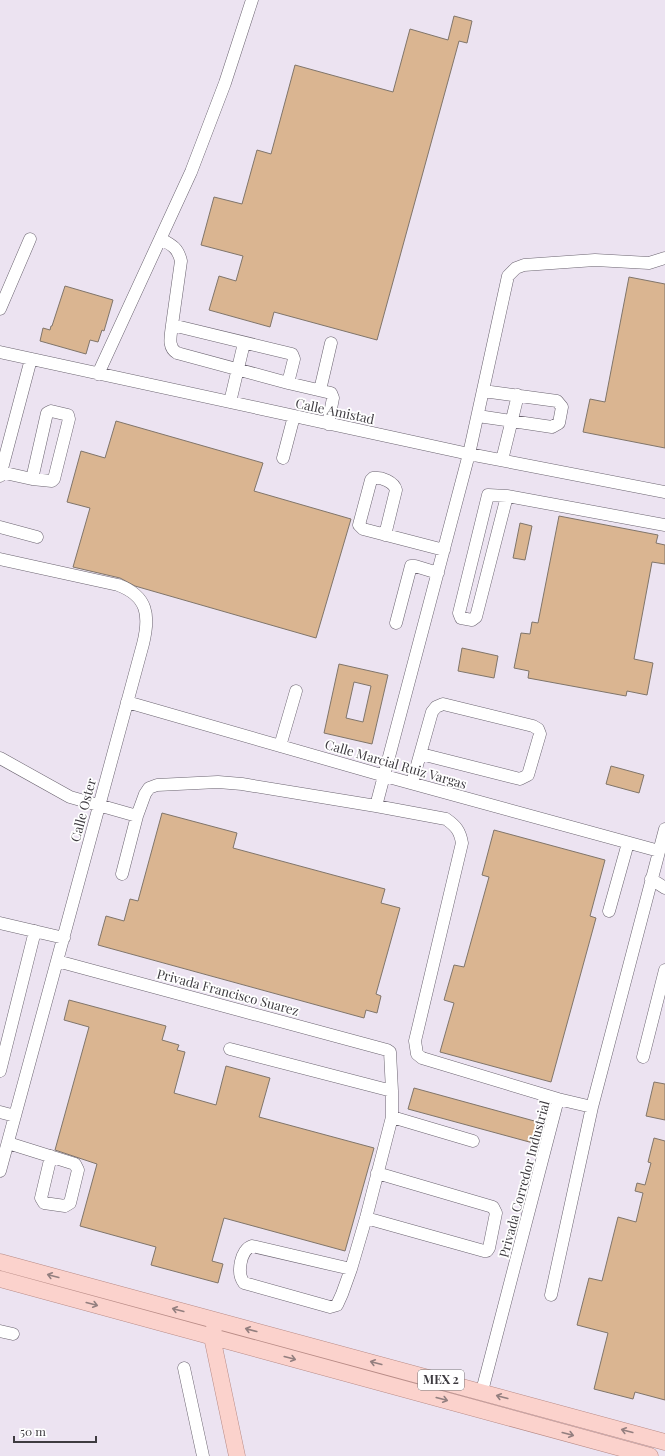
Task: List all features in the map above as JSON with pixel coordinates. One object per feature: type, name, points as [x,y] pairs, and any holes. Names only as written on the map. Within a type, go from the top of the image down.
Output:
[{"type":"main road","name":"MEX 2","points":[[0,1262],[482,1391],[665,1442]]},
{"type":"main road","name":"MEX 2","points":[[0,1279],[650,1456]]},
{"type":"main road","points":[[216,1320],[212,1337],[237,1456]]},
{"type":"main road","points":[[478,1409],[482,1391]]},
{"type":"street","points":[[98,374],[191,172],[226,83],[252,0]]},
{"type":"street","points":[[0,309],[30,239]]},
{"type":"street","points":[[161,239],[174,246],[179,252],[181,261],[170,342],[173,351],[288,383],[331,393],[333,398],[328,424]]},
{"type":"street","points":[[376,806],[469,454],[508,276],[516,268],[524,265],[595,260],[649,263],[665,258]]},
{"type":"street","points":[[172,325],[292,354],[294,359],[288,383]]},
{"type":"street","points":[[230,402],[244,343]]},
{"type":"street","points":[[320,390],[331,343]]},
{"type":"street","name":"Calle Amistad","points":[[0,352],[469,454],[665,492]]},
{"type":"street","points":[[31,359],[0,474],[49,482],[54,479],[69,419],[68,414],[51,411],[47,413],[32,479]]},
{"type":"street","points":[[478,416],[552,427],[559,423],[562,407],[557,401],[483,391]]},
{"type":"street","points":[[502,460],[518,395]]},
{"type":"street","points":[[283,458],[294,416]]},
{"type":"street","points":[[385,535],[396,490],[393,483],[373,478],[371,480],[360,525],[363,529],[385,535],[444,550]]},
{"type":"street","points":[[506,496],[476,617],[472,620],[461,618],[459,613],[488,495],[492,494],[506,496],[665,525]]},
{"type":"street","points":[[0,527],[37,537]]},
{"type":"street","name":"Calle Oster","points":[[0,558],[118,585],[136,594],[142,601],[146,610],[146,631],[0,1170]]},
{"type":"street","points":[[396,623],[411,566],[438,573]]},
{"type":"street","points":[[280,746],[296,691]]},
{"type":"street","name":"Calle Marcial Ruiz Vargas","points":[[127,702],[412,784],[659,851]]},
{"type":"street","points":[[412,784],[432,712],[436,707],[443,704],[533,726],[538,729],[540,734],[528,775],[520,779],[421,754]]},
{"type":"street","points":[[0,758],[70,797],[137,816]]},
{"type":"street","points":[[122,874],[137,816],[145,794],[150,788],[157,785],[230,783],[376,806],[446,819],[456,826],[461,834],[462,842],[416,1041],[417,1054],[422,1058],[558,1098]]},
{"type":"street","points":[[551,1295],[592,1107],[665,829]]},
{"type":"street","points":[[610,911],[628,842]]},
{"type":"street","points":[[651,879],[665,888]]},
{"type":"street","points":[[0,923],[64,938]]},
{"type":"street","points":[[0,1071],[35,931]]},
{"type":"street","name":"Privada Francisco Suarez","points":[[57,961],[387,1050],[390,1052],[392,1091]]},
{"type":"street","points":[[643,1057],[665,970]]},
{"type":"street","points":[[230,1049],[392,1091],[392,1117],[366,1218],[351,1269],[337,1304],[330,1307],[244,1283],[239,1275],[240,1265],[246,1250],[252,1246],[351,1269]]},
{"type":"street","name":"Privada Corredor Industrial","points":[[482,1391],[558,1098],[592,1107]]},
{"type":"street","points":[[0,1112],[15,1116]]},
{"type":"street","points":[[392,1117],[473,1141]]},
{"type":"street","points":[[8,1143],[51,1156]]},
{"type":"street","points":[[366,1218],[484,1252],[489,1248],[496,1213],[493,1207],[377,1173]]},
{"type":"street","points":[[0,1331],[13,1334]]},
{"type":"street","points":[[184,1368],[203,1456]]},
{"type":"building","points":[[454,16],[472,21],[467,43],[459,41],[377,340],[274,312],[270,327],[209,310],[219,276],[236,281],[243,256],[201,245],[214,197],[242,204],[257,150],[271,154],[295,65],[393,92],[410,29],[448,40]]},
{"type":"building","points":[[629,277],[665,284],[665,448],[583,432],[590,399],[605,402]]},
{"type":"building","points":[[65,286],[113,300],[104,331],[102,330],[98,342],[90,340],[86,354],[40,341],[43,328],[50,330],[52,326]]},
{"type":"building","points":[[116,421],[263,463],[254,491],[351,519],[316,638],[135,586],[120,578],[73,567],[90,508],[67,502],[81,451],[105,458]]},
{"type":"building","points":[[559,516],[658,535],[656,543],[665,545],[665,564],[652,562],[634,659],[653,663],[647,695],[627,691],[626,696],[528,678],[529,671],[514,668],[521,633],[530,634],[532,622],[538,623]]},
{"type":"building","points":[[520,523],[532,526],[525,560],[513,558]]},
{"type":"building","points":[[462,648],[498,656],[494,678],[458,671]]},
{"type":"building","points":[[339,664],[388,675],[372,744],[324,733]],"holes":[[[354,682],[371,686],[363,722],[346,718]]]},
{"type":"building","points":[[611,766],[644,775],[639,793],[606,784]]},
{"type":"building","points":[[162,813],[237,833],[233,848],[385,889],[381,903],[400,908],[376,994],[381,996],[377,1013],[366,1010],[364,1018],[98,945],[106,916],[124,921],[130,899],[138,901]]},
{"type":"building","points":[[494,830],[605,860],[590,916],[596,918],[551,1082],[440,1052],[454,1003],[444,1000],[454,965],[464,967],[489,877],[482,875]]},
{"type":"building","points":[[69,1000],[166,1026],[162,1040],[179,1045],[177,1050],[185,1052],[174,1093],[216,1105],[226,1066],[270,1078],[259,1117],[374,1148],[345,1251],[224,1218],[212,1261],[223,1264],[218,1283],[151,1265],[156,1247],[80,1226],[97,1164],[55,1150],[89,1027],[64,1020]]},
{"type":"building","points":[[654,1082],[665,1084],[665,1120],[646,1116]]},
{"type":"building","points":[[414,1088],[538,1122],[533,1143],[408,1109]]},
{"type":"building","points":[[654,1138],[665,1141],[665,1400],[635,1392],[633,1399],[594,1389],[608,1333],[577,1325],[589,1278],[602,1281],[618,1217],[636,1222],[643,1193],[635,1191],[637,1183],[645,1185],[651,1163],[648,1162]]}]
